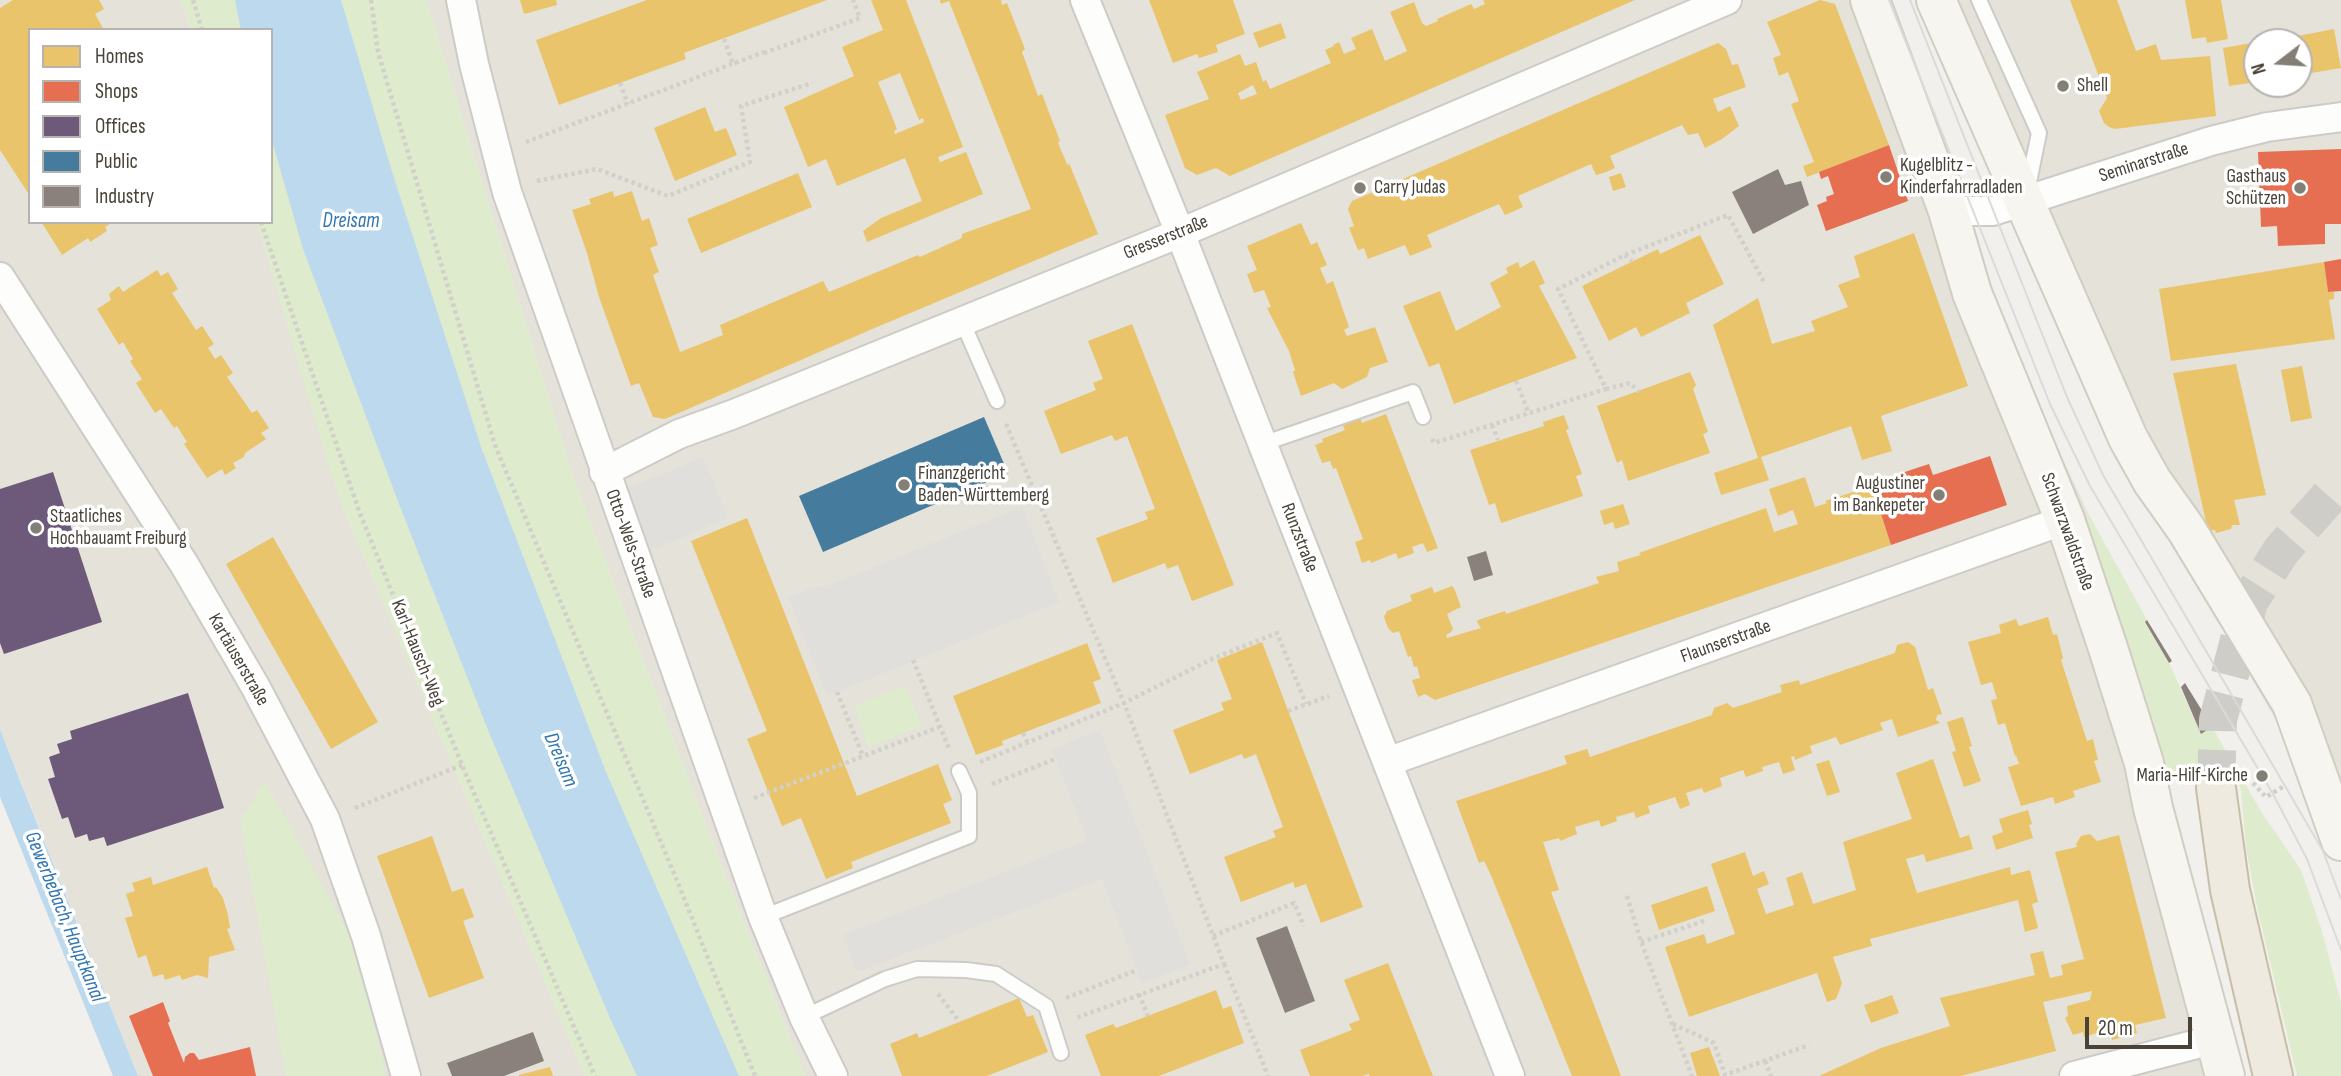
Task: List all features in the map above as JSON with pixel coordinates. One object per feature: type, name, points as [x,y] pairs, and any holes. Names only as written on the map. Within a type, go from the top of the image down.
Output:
[{"type":"highway","points":[[2232,782],[2230,890],[2273,1076]]},
{"type":"main road","name":"Schwarzwaldstraße","points":[[1870,0],[1948,211],[1972,293],[2065,520],[2144,763],[2153,808],[2225,1076]]},
{"type":"main road","points":[[1936,0],[2128,438],[2152,481],[2186,529],[2292,704],[2341,841]]},
{"type":"street","name":"Otto-Wels-Straße","points":[[461,0],[507,192],[763,917],[804,1017],[833,1076]]},
{"type":"street","name":"Runzstraße","points":[[1085,0],[1180,233],[1510,1076]]},
{"type":"street","name":"Gresserstraße","points":[[604,472],[678,435],[1180,233],[1727,0]]},
{"type":"street","name":"Seminarstraße","points":[[1948,211],[1993,211],[2211,141],[2267,127],[2341,117]]},
{"type":"street","name":"Kartäuserstraße","points":[[0,277],[184,564],[255,687],[325,819],[366,936],[406,1076]]},
{"type":"street","name":"Flaunserstraße","points":[[1387,762],[2065,520]]},
{"type":"street","points":[[2074,1076],[2216,1039]]},
{"type":"lane","points":[[1979,0],[2039,134],[2025,202]]},
{"type":"lane","points":[[962,321],[997,401]]},
{"type":"lane","points":[[1262,444],[1413,392],[1423,417]]},
{"type":"lane","points":[[763,917],[969,836],[969,793],[956,764]]},
{"type":"lane","points":[[804,1017],[885,979],[917,969],[996,974],[1046,1006],[1061,1053]]},
{"type":"path","points":[[193,0],[201,28]]},
{"type":"path","points":[[370,0],[378,52],[495,445],[678,883],[755,1076]]},
{"type":"path","points":[[733,64],[860,18],[853,0]]},
{"type":"path","points":[[724,38],[733,64]]},
{"type":"path","points":[[496,153],[764,52]]},
{"type":"path","points":[[620,83],[628,104]]},
{"type":"path","points":[[507,192],[537,181],[597,169],[668,196],[750,162],[741,106],[812,83]]},
{"type":"path","points":[[1606,389],[1558,289],[1625,255],[1728,215],[1764,282]]},
{"type":"path","name":"Karl-Hausch-Weg","points":[[262,224],[359,511],[595,1076]]},
{"type":"path","points":[[1625,255],[1632,261]]},
{"type":"path","points":[[1516,381],[1529,414]]},
{"type":"path","points":[[1423,417],[1434,443],[1630,383],[1639,392]]},
{"type":"path","points":[[997,401],[1124,704],[1268,1076]]},
{"type":"path","points":[[1492,425],[1498,440]]},
{"type":"path","points":[[913,660],[956,764],[1028,744],[1124,704],[1214,658],[1277,633],[1306,704]]},
{"type":"path","points":[[1288,711],[1356,686]]},
{"type":"path","points":[[837,692],[863,756]]},
{"type":"path","points":[[769,792],[939,727]]},
{"type":"path","points":[[1023,733],[1028,744]]},
{"type":"path","points":[[969,793],[1055,759]]},
{"type":"path","points":[[325,819],[463,765]]},
{"type":"path","points":[[2232,782],[2266,797],[2292,782]]},
{"type":"path","points":[[1627,896],[1641,942],[1692,1076]]},
{"type":"path","points":[[1213,936],[1294,903],[1304,926]]},
{"type":"path","points":[[1641,942],[1707,920]]},
{"type":"path","points":[[1052,1027],[1224,964]]},
{"type":"path","points":[[1046,1006],[1137,970]]},
{"type":"path","points":[[1139,994],[1148,1016]]},
{"type":"path","points":[[1672,1024],[1714,1043],[1725,1075],[1809,1045]]},
{"type":"path","points":[[1765,1061],[1771,1076]]},
{"type":"shaded area","points":[[0,0],[180,0],[191,28],[28,28],[28,224],[258,224],[341,503],[585,1076],[138,1076],[0,729]]},
{"type":"shaded area","points":[[426,0],[1881,0],[1979,250],[2026,379],[2088,513],[2084,539],[2166,780],[2243,1076],[805,1076],[574,480]]},
{"type":"shaded area","points":[[1928,0],[2341,0],[2341,857],[2310,785],[2273,715],[2166,531]]},
{"type":"shaded area","points":[[703,457],[728,518],[648,552],[622,491]]},
{"type":"shaded area","points":[[1022,507],[1059,602],[827,696],[788,597],[832,584]]},
{"type":"shaded area","points":[[1100,730],[1190,965],[1142,983],[1102,879],[857,972],[843,935],[1087,840],[1052,749]]},
{"type":"green space","points":[[180,0],[426,0],[574,480],[805,1076],[585,1076],[341,503],[326,458],[258,224],[273,224],[273,28],[191,28]]},
{"type":"green space","points":[[2088,513],[2147,620],[2145,623],[2169,663],[2201,733],[2212,727],[2262,813],[2301,870],[2322,931],[2341,1003],[2341,1076],[2297,1076],[2258,911],[2246,848],[2241,790],[2238,782],[2229,776],[2166,780],[2084,539]]},
{"type":"green space","points":[[905,685],[922,726],[868,748],[855,706]]},
{"type":"green space","points":[[265,781],[356,946],[386,1076],[286,1076],[240,821]]},
{"type":"water","name":"Dreisam","points":[[235,0],[341,0],[393,175],[481,447],[606,772],[739,1076],[637,1076],[488,730],[303,249],[273,144],[273,28],[241,28]]},
{"type":"water","name":"Gewerbebach, Hauptkanal","points":[[0,729],[138,1076],[113,1076],[0,797]]},
{"type":"building: Homes","points":[[13,0],[99,0],[104,9],[95,14],[103,28],[28,28],[28,193],[0,150],[0,8]]},
{"type":"building: Homes","points":[[520,0],[556,0],[557,5],[524,14]]},
{"type":"building: Homes","points":[[647,0],[827,0],[684,53],[686,59],[559,105],[536,40]]},
{"type":"building: Homes","points":[[871,0],[906,0],[963,147],[938,157],[940,162],[966,152],[983,194],[867,242],[863,231],[881,218],[922,201],[905,158],[837,186],[826,159],[808,167],[784,107],[854,76],[842,47],[883,30]],"holes":[[[900,73],[919,120],[923,118],[924,122],[895,134],[897,129],[878,82]]]},
{"type":"building: Homes","points":[[940,0],[1001,0],[1002,5],[1007,3],[1025,49],[1022,52],[1038,96],[1042,94],[1060,141],[1060,148],[1068,166],[1069,163],[1098,234],[665,419],[653,417],[639,383],[631,386],[572,210],[591,204],[589,199],[613,191],[614,197],[632,191],[642,221],[649,218],[658,245],[650,248],[659,272],[653,275],[680,352],[723,335],[720,325],[823,281],[829,292],[918,255],[920,257],[962,238],[962,234],[1031,209],[949,1],[941,4]]},
{"type":"building: Homes","points":[[1149,0],[1233,0],[1245,34],[1216,45],[1218,52],[1199,58],[1197,54],[1173,63]]},
{"type":"building: Homes","points":[[1483,0],[1635,0],[1230,176],[1216,168],[1197,175],[1185,168],[1165,115],[1209,99],[1197,72],[1240,54],[1245,66],[1256,62],[1263,82],[1266,80],[1270,89],[1331,63],[1325,50],[1339,42],[1344,54],[1356,49],[1351,38],[1372,29],[1385,61],[1407,51],[1390,12],[1414,2],[1422,23],[1426,26],[1471,4],[1474,9],[1485,4]],"holes":[[[1253,85],[1257,94],[1241,100],[1238,93]]]},
{"type":"building: Homes","points":[[1820,0],[1835,4],[1889,145],[1807,177],[1803,166],[1814,162],[1791,104],[1799,101],[1788,72],[1779,76],[1773,58],[1781,55],[1767,22]]},
{"type":"building: Homes","points":[[2070,0],[2117,0],[2136,51],[2156,44],[2161,60],[2210,56],[2216,116],[2115,129],[2109,127],[2104,123],[2099,111],[2107,98]]},
{"type":"building: Homes","points":[[2185,0],[2221,0],[2228,39],[2207,43],[2206,37],[2192,39]]},
{"type":"building: Homes","points":[[1281,23],[1286,38],[1259,48],[1253,33]]},
{"type":"building: Homes","points":[[2334,29],[2341,68],[2313,73],[2313,33]]},
{"type":"building: Homes","points":[[1718,43],[1726,49],[1732,65],[1738,64],[1746,87],[1713,99],[1718,112],[1730,106],[1739,126],[1722,139],[1705,148],[1698,133],[1688,135],[1682,125],[1610,156],[1615,168],[1606,172],[1596,175],[1591,164],[1518,196],[1523,207],[1505,215],[1499,204],[1427,235],[1432,247],[1410,256],[1405,245],[1368,259],[1364,248],[1358,250],[1349,228],[1354,226],[1348,209],[1352,201]]},
{"type":"building: Homes","points":[[2243,44],[2243,84],[2229,86],[2223,48]]},
{"type":"building: Homes","points":[[705,107],[715,132],[726,128],[737,155],[675,181],[654,128]]},
{"type":"building: Homes","points":[[798,173],[812,207],[701,253],[687,219]]},
{"type":"building: Homes","points":[[1621,173],[1626,187],[1613,191],[1609,177]]},
{"type":"building: Homes","points":[[1301,223],[1311,245],[1317,242],[1327,265],[1320,268],[1327,284],[1333,281],[1349,327],[1344,330],[1347,336],[1375,327],[1388,362],[1370,368],[1367,377],[1342,389],[1334,383],[1301,396],[1289,351],[1267,308],[1271,307],[1264,290],[1254,293],[1247,274],[1257,270],[1247,246]]},
{"type":"building: Homes","points":[[43,224],[110,224],[105,227],[107,231],[90,242],[88,238],[62,255]]},
{"type":"building: Homes","points":[[1914,233],[1968,386],[1881,416],[1892,451],[1862,460],[1851,426],[1761,457],[1769,480],[1721,495],[1714,473],[1758,458],[1713,325],[1758,298],[1772,344],[1815,331],[1811,321],[1848,307],[1838,285],[1860,277],[1854,256]]},
{"type":"building: Homes","points":[[1700,235],[1724,284],[1686,303],[1690,313],[1641,337],[1636,327],[1609,341],[1582,286],[1658,249],[1660,254]]},
{"type":"building: Homes","points":[[1534,260],[1545,283],[1539,286],[1577,358],[1454,404],[1439,363],[1429,367],[1403,306],[1440,291],[1456,331],[1501,307],[1490,283],[1508,273],[1506,268],[1518,262],[1520,268]]},
{"type":"building: Homes","points":[[2324,262],[2328,292],[2334,292],[2334,299],[2329,300],[2335,339],[2171,361],[2159,289]]},
{"type":"building: Homes","points":[[157,270],[161,276],[168,272],[178,289],[172,293],[196,330],[202,326],[214,344],[208,348],[215,359],[221,355],[233,373],[227,377],[252,413],[257,410],[269,428],[261,433],[266,439],[233,463],[236,468],[225,475],[222,469],[207,478],[184,444],[187,442],[177,426],[174,428],[161,409],[155,413],[136,383],[142,379],[130,361],[133,359],[123,342],[119,345],[97,309],[111,300],[109,294],[119,286],[123,292]]},
{"type":"building: Homes","points":[[1132,324],[1234,585],[1192,601],[1178,565],[1167,569],[1165,563],[1113,583],[1096,538],[1148,519],[1145,512],[1155,509],[1127,436],[1115,441],[1112,435],[1061,454],[1044,411],[1096,390],[1093,383],[1103,379],[1088,341]]},
{"type":"building: Homes","points":[[2236,364],[2266,495],[2234,500],[2240,525],[2232,525],[2231,529],[2216,533],[2215,530],[2208,531],[2173,373]]},
{"type":"building: Homes","points":[[2302,366],[2312,418],[2291,422],[2281,370]]},
{"type":"building: Homes","points":[[1690,372],[1708,432],[1703,434],[1710,453],[1628,481],[1622,460],[1617,463],[1597,406]]},
{"type":"building: Homes","points":[[1386,414],[1438,548],[1427,552],[1423,543],[1412,547],[1414,553],[1398,559],[1396,553],[1371,563],[1370,560],[1362,563],[1355,542],[1363,539],[1336,468],[1333,469],[1330,461],[1322,463],[1315,445],[1323,442],[1322,439],[1345,430],[1342,424],[1360,417],[1362,423]]},
{"type":"building: Homes","points":[[1564,415],[1569,429],[1566,430],[1582,474],[1576,476],[1583,496],[1501,523],[1495,503],[1489,505],[1470,450],[1544,426],[1543,422]]},
{"type":"building: Homes","points":[[1805,477],[1815,507],[1827,503],[1825,501],[1872,486],[1891,545],[1435,700],[1425,694],[1418,697],[1412,680],[1420,678],[1417,666],[1414,667],[1411,656],[1408,657],[1399,631],[1393,633],[1384,617],[1387,611],[1412,601],[1410,595],[1432,587],[1434,593],[1452,586],[1461,607],[1447,614],[1453,629],[1446,635],[1447,638],[1481,628],[1478,620],[1505,611],[1506,614],[1599,583],[1596,577],[1619,571],[1617,562],[1766,508],[1774,532],[1798,524],[1793,510],[1778,516],[1769,489]]},
{"type":"building: Homes","points":[[1623,504],[1630,524],[1615,529],[1613,522],[1604,525],[1600,511]]},
{"type":"building: Homes","points":[[747,518],[857,796],[938,764],[952,800],[943,804],[951,823],[851,862],[853,868],[826,879],[801,818],[782,826],[747,739],[767,731],[691,541]]},
{"type":"building: Homes","points":[[273,537],[378,722],[331,749],[226,564]]},
{"type":"building: Homes","points":[[2048,617],[2053,635],[2057,634],[2063,658],[2061,660],[2087,741],[2093,739],[2098,760],[2094,761],[2101,782],[2073,791],[2075,797],[2055,804],[2053,797],[2021,806],[2008,767],[2019,764],[2005,723],[1998,725],[1991,700],[1997,699],[1992,682],[1981,685],[1968,642],[2001,633],[1999,625],[2016,619],[2019,626]]},
{"type":"building: Homes","points":[[1262,642],[1363,907],[1321,923],[1306,884],[1295,888],[1293,882],[1241,902],[1224,857],[1276,837],[1273,831],[1283,827],[1256,754],[1244,759],[1242,754],[1190,774],[1173,730],[1224,710],[1221,703],[1232,699],[1217,660]]},
{"type":"building: Homes","points":[[1908,642],[1915,647],[1928,690],[1933,688],[1942,714],[1937,715],[1936,720],[1940,723],[1898,737],[1892,719],[1880,723],[1883,730],[1840,745],[1836,737],[1810,746],[1812,753],[1795,760],[1794,756],[1791,757],[1795,770],[1783,774],[1779,762],[1762,767],[1763,771],[1746,777],[1743,770],[1720,778],[1722,786],[1704,793],[1702,788],[1686,793],[1690,805],[1680,809],[1675,797],[1648,806],[1650,813],[1636,818],[1634,812],[1616,817],[1617,821],[1601,827],[1599,820],[1575,827],[1577,834],[1560,841],[1559,838],[1543,842],[1559,890],[1551,892],[1621,1076],[1572,1076],[1490,873],[1484,861],[1479,863],[1456,801],[1567,764],[1564,756],[1587,749],[1590,757],[1712,715],[1714,708],[1727,703],[1733,708],[1782,692],[1780,685],[1799,680],[1800,685],[1895,653],[1897,645]]},
{"type":"building: Homes","points":[[1087,643],[1101,679],[1093,682],[1101,703],[1002,741],[1003,745],[976,755],[953,696]]},
{"type":"building: Homes","points":[[1963,717],[1972,746],[1969,747],[1981,781],[1964,787],[1952,752],[1956,751],[1947,722]]},
{"type":"building: Homes","points":[[1933,759],[1960,838],[1969,835],[1973,849],[1926,862],[1924,854],[1906,859],[1917,893],[2010,867],[2011,875],[2030,870],[2038,902],[2032,904],[2038,928],[2025,932],[2018,900],[1870,939],[1872,946],[1833,957],[1842,983],[1836,999],[1827,1002],[1817,973],[1689,1017],[1665,947],[1704,934],[1707,944],[1735,934],[1711,864],[1745,852],[1753,876],[1764,871],[1769,884],[1757,889],[1766,914],[1794,905],[1786,878],[1802,872],[1813,904],[1856,890],[1843,842],[1912,819],[1896,773]]},
{"type":"building: Homes","points":[[1829,760],[1840,792],[1827,796],[1816,764]]},
{"type":"building: Homes","points":[[2028,810],[2033,838],[1996,850],[1992,836],[2003,832],[1999,819]]},
{"type":"building: Homes","points":[[2090,834],[2097,841],[2119,835],[2166,1018],[2135,1025],[2137,1033],[2112,1040],[2110,1029],[2084,1037],[2083,1032],[2073,1035],[2065,1018],[2068,1016],[2067,1006],[2090,1000],[2092,991],[2043,1002],[2056,1051],[1961,1076],[1819,1076],[1881,1048],[1950,1026],[1940,998],[2035,975],[2030,954],[2043,951],[2050,978],[2063,975],[2061,965],[2084,959],[2055,852],[2077,847],[2081,836]]},
{"type":"building: Homes","points":[[432,836],[452,892],[463,888],[474,917],[463,921],[484,978],[429,998],[377,856]]},
{"type":"building: Homes","points":[[207,867],[214,888],[216,887],[223,898],[230,928],[227,929],[235,950],[209,957],[208,978],[197,975],[182,980],[180,975],[165,980],[163,974],[153,977],[146,955],[138,958],[125,918],[133,916],[126,894],[135,891],[132,883],[151,877],[153,885]]},
{"type":"building: Homes","points":[[1707,886],[1715,911],[1659,930],[1651,905]]},
{"type":"building: Homes","points":[[1388,963],[1433,1076],[1310,1076],[1300,1050],[1352,1030],[1349,1024],[1360,1020],[1344,980]]},
{"type":"building: Homes","points":[[1216,990],[1223,1009],[1231,1006],[1244,1043],[1159,1076],[1101,1076],[1085,1035],[1113,1024],[1116,1028]]},
{"type":"building: Homes","points":[[1892,995],[1899,1013],[1871,1023],[1864,1005]]},
{"type":"building: Homes","points":[[1019,998],[1027,1017],[1033,1015],[1048,1052],[987,1076],[902,1076],[890,1044],[917,1033],[919,1038]]},
{"type":"building: Homes","points":[[1709,1047],[1720,1076],[1697,1076],[1690,1053]]},
{"type":"building: Homes","points":[[550,1067],[553,1076],[519,1076],[519,1075]]},
{"type":"building: Shops","points":[[1889,145],[1908,201],[1826,231],[1817,205],[1834,194],[1828,176],[1821,179],[1819,172]]},
{"type":"building: Shops","name":"Gasthaus Schützen","points":[[2341,149],[2341,224],[2325,224],[2325,244],[2278,246],[2277,226],[2261,227],[2258,152]]},
{"type":"building: Shops","points":[[2341,259],[2341,291],[2328,292],[2324,262]]},
{"type":"building: Shops","name":"Augustiner im Bankepeter","points":[[1990,456],[2007,505],[1891,545],[1871,483],[1929,464],[1933,475]]},
{"type":"building: Shops","points":[[163,1002],[170,1021],[168,1023],[184,1063],[185,1057],[190,1053],[194,1053],[199,1060],[250,1047],[256,1076],[153,1076],[129,1016]]},
{"type":"building: Offices","name":"Staatliches Hochbauamt Freiburg","points":[[53,472],[102,622],[4,654],[0,643],[0,489]]},
{"type":"building: Offices","points":[[188,693],[224,808],[107,846],[104,837],[89,841],[87,834],[75,838],[68,817],[62,819],[48,779],[55,777],[49,757],[60,753],[57,744],[72,739],[70,731]]},
{"type":"building: Public","name":"Finanzgericht Baden-Württemberg","points":[[984,417],[1008,473],[823,552],[799,496]]},
{"type":"building: Industry","points":[[1778,169],[1785,185],[1801,181],[1809,205],[1753,234],[1732,192]]},
{"type":"building: Industry","points":[[1486,551],[1493,575],[1474,581],[1467,557]]},
{"type":"building: Industry","points":[[2147,620],[2172,661],[2169,663],[2145,622]]},
{"type":"building: Industry","points":[[2185,683],[2212,727],[2201,734],[2181,687]]},
{"type":"building: Industry","points":[[1287,926],[1315,1001],[1285,1013],[1256,938]]},
{"type":"building: Industry","points":[[533,1032],[544,1061],[504,1076],[452,1076],[447,1063]]},
{"type":"tunnel","points":[[2216,788],[2218,720],[2249,602],[2281,551],[2341,483]]},
{"type":"tram line","points":[[1889,0],[2050,404],[2090,486],[2273,794],[2307,859],[2341,950]]},
{"type":"tram line","points":[[1910,0],[2067,397],[2103,475],[2323,851],[2341,899]]},
{"type":"place","name":"Shell","points":[[2063,86]]},
{"type":"place","name":"Kugelblitz - Kinderfahrradladen","points":[[1886,177]]},
{"type":"place","name":"Carry Judas","points":[[1360,188]]},
{"type":"place","name":"Gasthaus Schützen","points":[[2300,188]]},
{"type":"place","name":"Finanzgericht Baden-Württemberg","points":[[904,485]]},
{"type":"place","name":"Augustiner im Bankepeter","points":[[1939,495]]},
{"type":"place","name":"Staatliches Hochbauamt Freiburg","points":[[36,528]]},
{"type":"place","name":"Maria-Hilf-Kirche","points":[[2262,776]]}]
